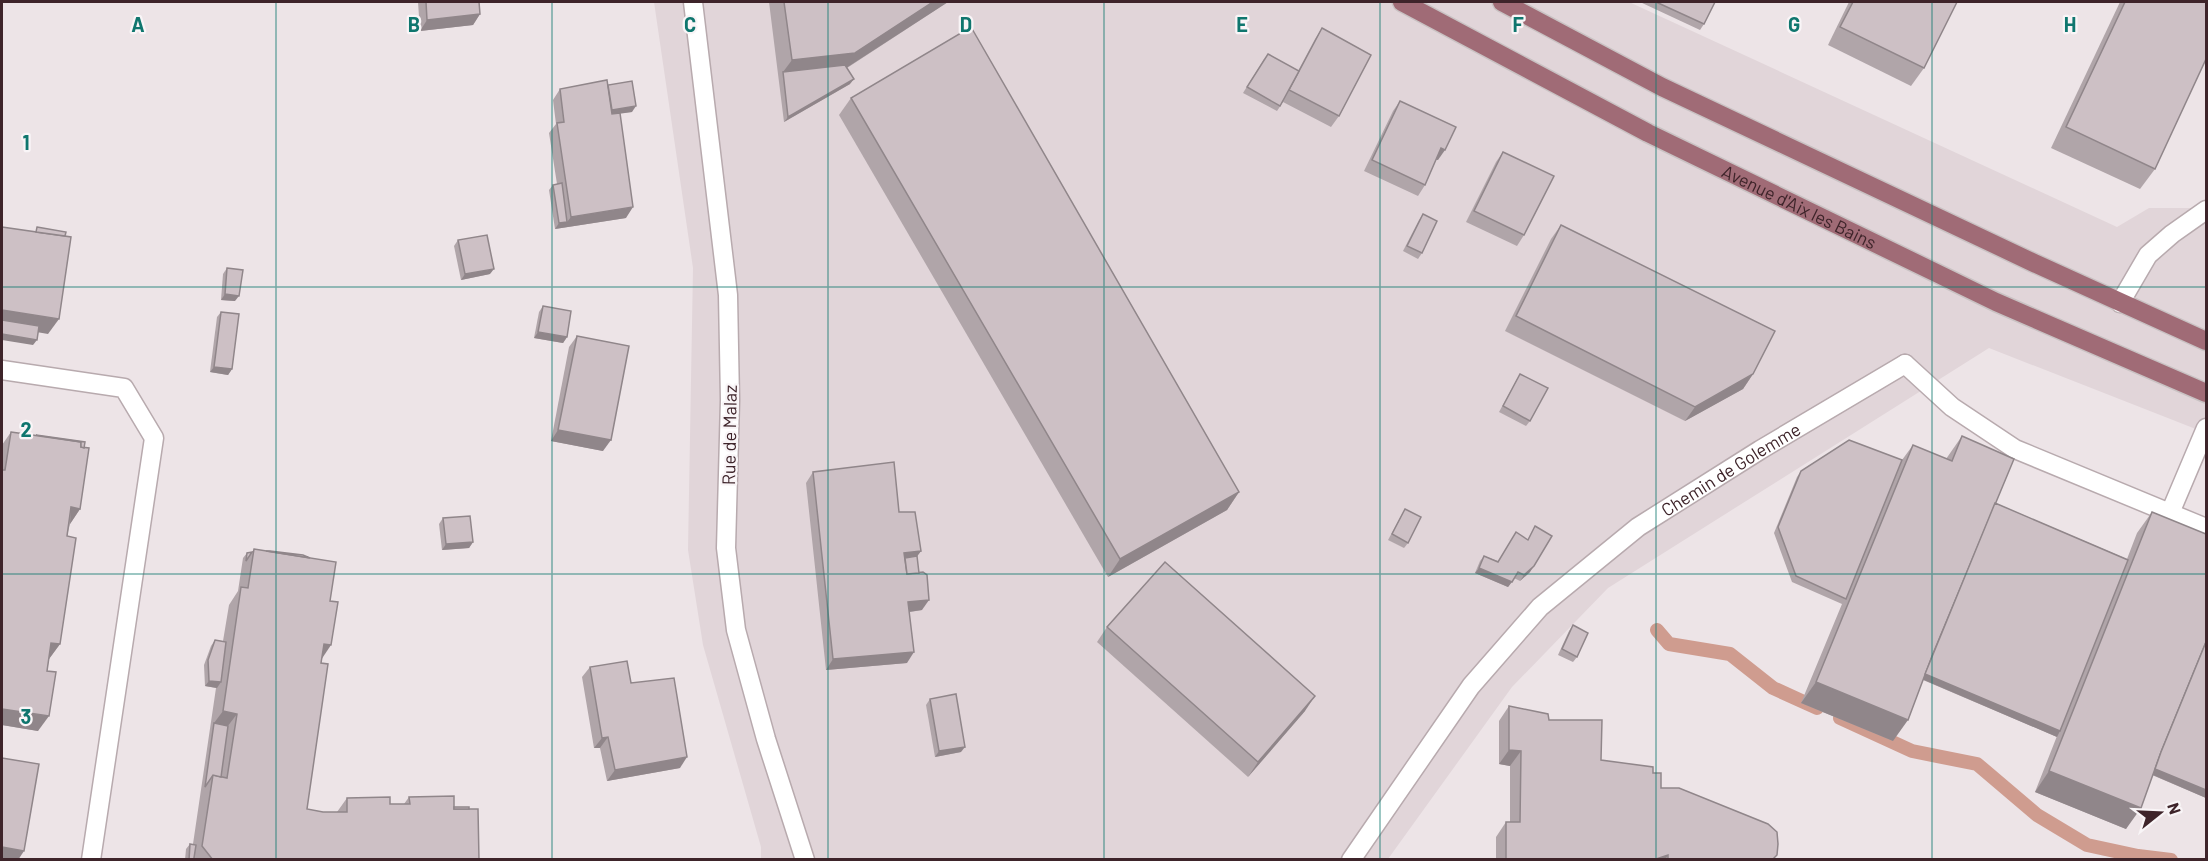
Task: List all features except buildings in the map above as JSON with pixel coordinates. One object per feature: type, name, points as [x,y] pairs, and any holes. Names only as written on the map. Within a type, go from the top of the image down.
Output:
[{"type":"main road","name":"Avenue d'Aix les Bains","points":[[1402,2],[1669,143],[1996,302],[2206,393]]},
{"type":"main road","points":[[1502,2],[1662,87],[2120,303],[2206,341]]},
{"type":"street","name":"Rue de Malaz","points":[[693,2],[728,295],[730,400],[726,548],[736,630],[766,739],[805,860]]},
{"type":"street","points":[[2120,303],[2148,255],[2172,234],[2206,210]]},
{"type":"street","name":"Chemin de Golemme","points":[[1351,860],[1471,687],[1540,607],[1638,527],[1760,450],[1905,364],[1952,407],[2014,449],[2206,528]]},
{"type":"street","points":[[2,370],[124,388],[154,438],[91,860]]},
{"type":"street","points":[[2170,513],[2206,428]]},
{"type":"shaded area","points":[[654,2],[1629,2],[2117,227],[2149,208],[2206,208],[2206,433],[1989,348],[1608,588],[1512,687],[1388,859],[761,859],[761,847],[703,645],[688,550],[693,268]]},
{"type":"waterway","points":[[1657,630],[1669,644],[1730,654],[1773,688],[1817,708]]},
{"type":"waterway","points":[[1840,718],[1912,751],[1977,764],[2037,815],[2087,845],[2138,856],[2171,860]]}]
